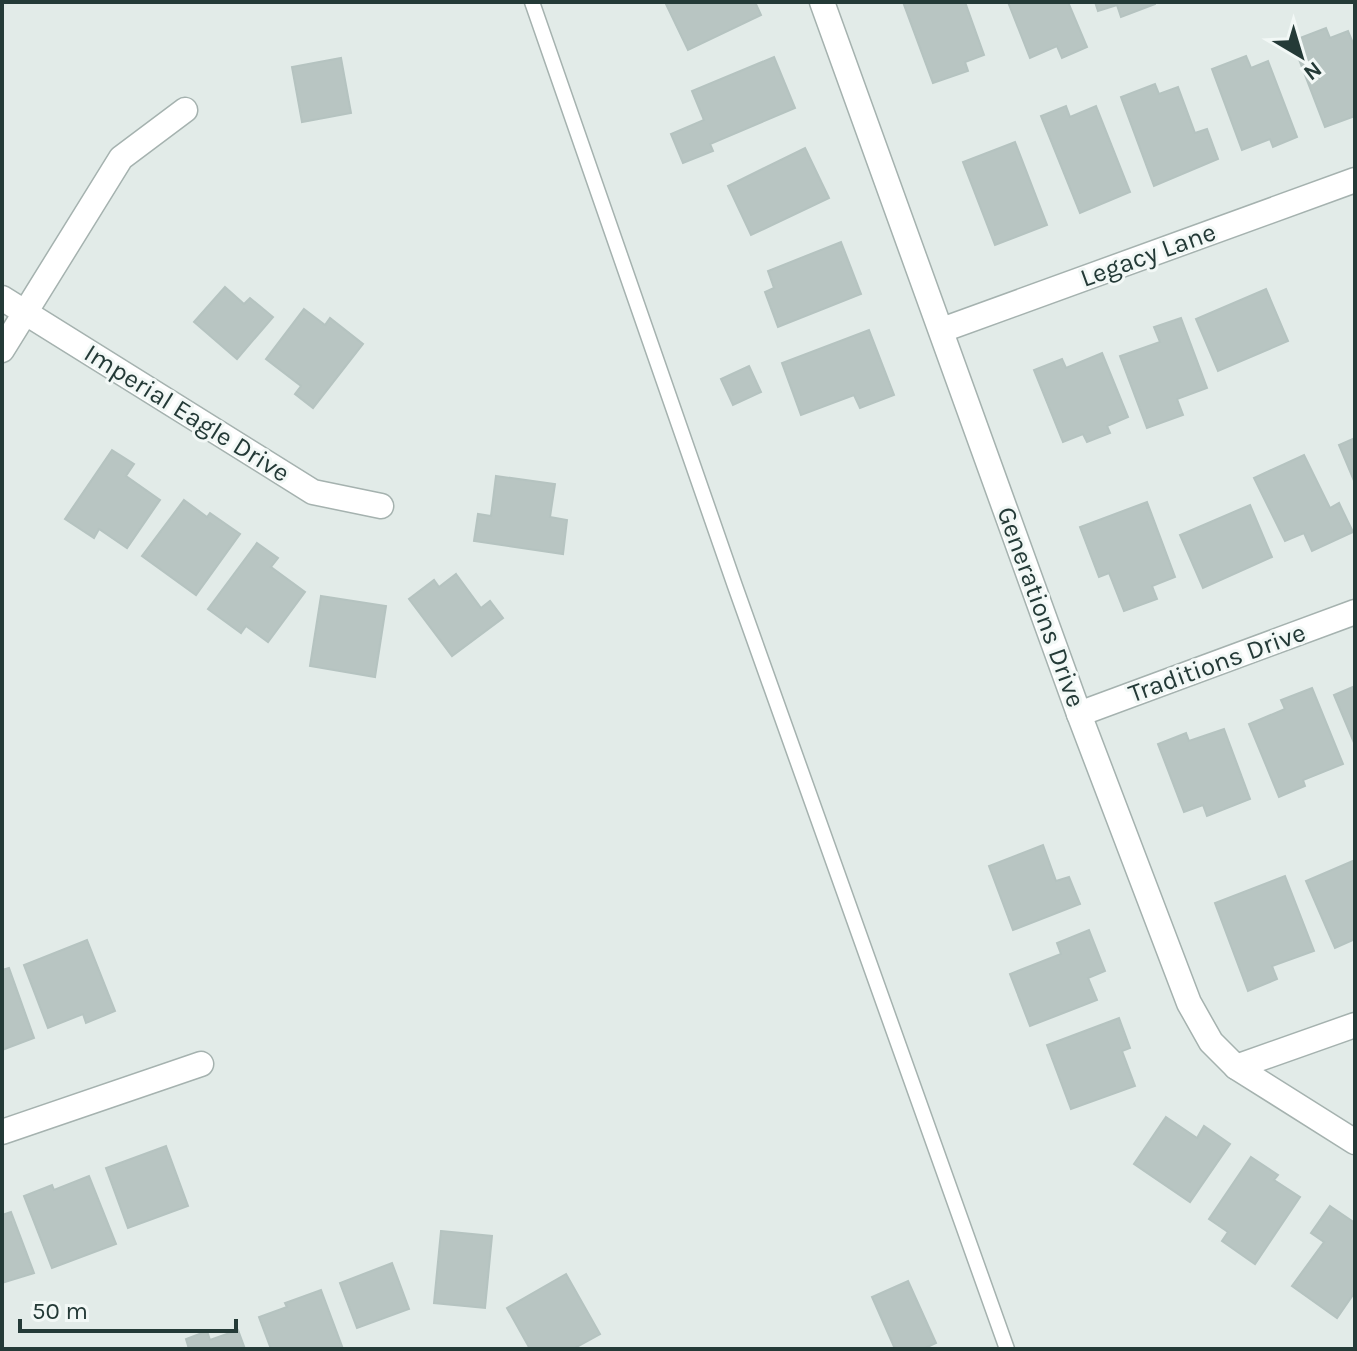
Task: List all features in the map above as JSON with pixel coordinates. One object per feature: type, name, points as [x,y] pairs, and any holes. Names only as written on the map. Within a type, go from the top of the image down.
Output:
[{"type":"street","name":"Generations Drive","points":[[822,2],[1079,714],[1189,1003],[1211,1042],[1236,1067],[1355,1142]]},
{"type":"street","points":[[2,350],[121,158],[185,110]]},
{"type":"street","name":"Legacy Lane","points":[[942,330],[1355,180]]},
{"type":"street","name":"Imperial Eagle Drive","points":[[2,298],[313,492],[381,506]]},
{"type":"street","name":"Traditions Drive","points":[[1079,714],[1355,612]]},
{"type":"street","points":[[1236,1067],[1355,1025]]},
{"type":"street","points":[[2,1132],[201,1064]]},
{"type":"lane","points":[[532,2],[735,586],[1007,1349]]},
{"type":"building","points":[[665,2],[755,2],[761,15],[688,50]]},
{"type":"building","points":[[903,2],[965,2],[984,55],[965,62],[968,71],[933,83]]},
{"type":"building","points":[[1008,2],[1068,2],[1087,47],[1062,58],[1057,46],[1030,58]]},
{"type":"building","points":[[1095,2],[1155,4],[1121,17],[1117,5],[1098,11]]},
{"type":"building","points":[[1326,28],[1330,38],[1348,31],[1355,48],[1355,116],[1325,127],[1292,41]]},
{"type":"building","points":[[1246,56],[1251,68],[1268,61],[1297,137],[1273,147],[1270,139],[1242,150],[1212,69]]},
{"type":"building","points":[[774,57],[795,108],[710,144],[713,151],[683,163],[671,134],[704,120],[692,91]]},
{"type":"building","points":[[341,58],[351,113],[302,122],[292,67]]},
{"type":"building","points":[[1155,84],[1159,94],[1178,87],[1195,133],[1207,129],[1218,159],[1154,186],[1121,97]]},
{"type":"building","points":[[1066,106],[1070,117],[1096,106],[1130,192],[1080,213],[1041,116]]},
{"type":"building","points":[[1015,142],[1047,225],[995,245],[963,162]]},
{"type":"building","points":[[805,148],[829,198],[751,235],[728,186]]},
{"type":"building","points":[[841,242],[861,294],[778,327],[765,292],[774,288],[768,271]]},
{"type":"building","points":[[225,287],[244,304],[250,298],[273,317],[237,359],[194,322]]},
{"type":"building","points":[[1266,289],[1288,341],[1218,371],[1196,319]]},
{"type":"building","points":[[304,309],[325,325],[330,318],[363,344],[313,408],[295,394],[301,386],[266,359]]},
{"type":"building","points":[[1181,318],[1207,388],[1177,399],[1183,415],[1147,428],[1120,356],[1160,342],[1154,327]]},
{"type":"building","points":[[869,330],[894,395],[860,408],[854,395],[801,415],[782,363]]},
{"type":"building","points":[[1102,353],[1128,417],[1107,426],[1110,433],[1087,442],[1083,434],[1063,442],[1034,370],[1062,359],[1066,368]]},
{"type":"building","points":[[749,366],[761,392],[733,405],[721,379]]},
{"type":"building","points":[[1355,438],[1355,483],[1339,445]]},
{"type":"building","points":[[112,450],[134,464],[126,476],[160,500],[127,548],[99,529],[94,538],[65,519]]},
{"type":"building","points":[[1304,455],[1330,508],[1339,503],[1353,532],[1312,551],[1304,533],[1285,541],[1254,478]]},
{"type":"building","points":[[496,476],[555,484],[550,517],[567,520],[563,554],[474,541],[478,514],[491,516]]},
{"type":"building","points":[[184,500],[207,517],[210,513],[240,534],[196,595],[142,556]]},
{"type":"building","points":[[1147,502],[1175,577],[1152,586],[1157,599],[1124,611],[1109,573],[1099,577],[1080,527]]},
{"type":"building","points":[[1250,505],[1272,557],[1203,588],[1180,535]]},
{"type":"building","points":[[257,543],[278,558],[271,567],[305,592],[268,642],[246,626],[241,633],[208,609]]},
{"type":"building","points":[[456,574],[481,608],[490,601],[503,618],[452,656],[409,599],[434,580],[439,587]]},
{"type":"building","points":[[321,596],[386,606],[375,677],[310,666]]},
{"type":"building","points":[[1355,686],[1355,745],[1334,695]]},
{"type":"building","points":[[1312,688],[1343,764],[1303,780],[1305,786],[1279,797],[1249,724],[1285,709],[1281,700]]},
{"type":"building","points":[[1224,729],[1250,799],[1207,816],[1203,805],[1184,812],[1158,744],[1186,733],[1189,741]]},
{"type":"building","points":[[1043,845],[1056,881],[1069,877],[1080,904],[1013,930],[989,866]]},
{"type":"building","points":[[1355,860],[1355,939],[1335,948],[1306,881]]},
{"type":"building","points":[[1285,876],[1314,951],[1272,966],[1277,979],[1248,991],[1215,903]]},
{"type":"building","points":[[1089,930],[1105,971],[1088,978],[1097,1000],[1030,1026],[1010,974],[1061,954],[1057,943]]},
{"type":"building","points":[[87,940],[115,1011],[86,1023],[83,1014],[48,1028],[24,965]]},
{"type":"building","points":[[9,968],[34,1038],[2,1050],[2,970]]},
{"type":"building","points":[[1119,1018],[1130,1048],[1122,1051],[1135,1086],[1071,1109],[1047,1045]]},
{"type":"building","points":[[1166,1117],[1197,1138],[1204,1126],[1230,1144],[1190,1202],[1134,1164]]},
{"type":"building","points":[[166,1146],[188,1206],[128,1228],[106,1168]]},
{"type":"building","points":[[1251,1157],[1278,1175],[1274,1180],[1300,1197],[1255,1264],[1222,1241],[1228,1232],[1209,1219]]},
{"type":"building","points":[[89,1176],[116,1244],[52,1268],[24,1196],[52,1185],[54,1190]]},
{"type":"building","points":[[1330,1206],[1355,1223],[1355,1292],[1337,1318],[1292,1286],[1324,1242],[1311,1233]]},
{"type":"building","points":[[11,1212],[34,1273],[2,1283],[2,1215]]},
{"type":"building","points":[[441,1231],[492,1236],[485,1308],[434,1303]]},
{"type":"building","points":[[392,1263],[409,1309],[357,1328],[340,1283]]},
{"type":"building","points":[[566,1274],[600,1334],[573,1349],[530,1349],[507,1308]]},
{"type":"building","points":[[908,1281],[936,1343],[923,1349],[895,1349],[872,1297]]},
{"type":"building","points":[[321,1290],[343,1349],[271,1349],[259,1317],[287,1307],[285,1303]]},
{"type":"building","points":[[238,1330],[245,1349],[189,1349],[186,1339],[207,1331],[210,1340]]}]
